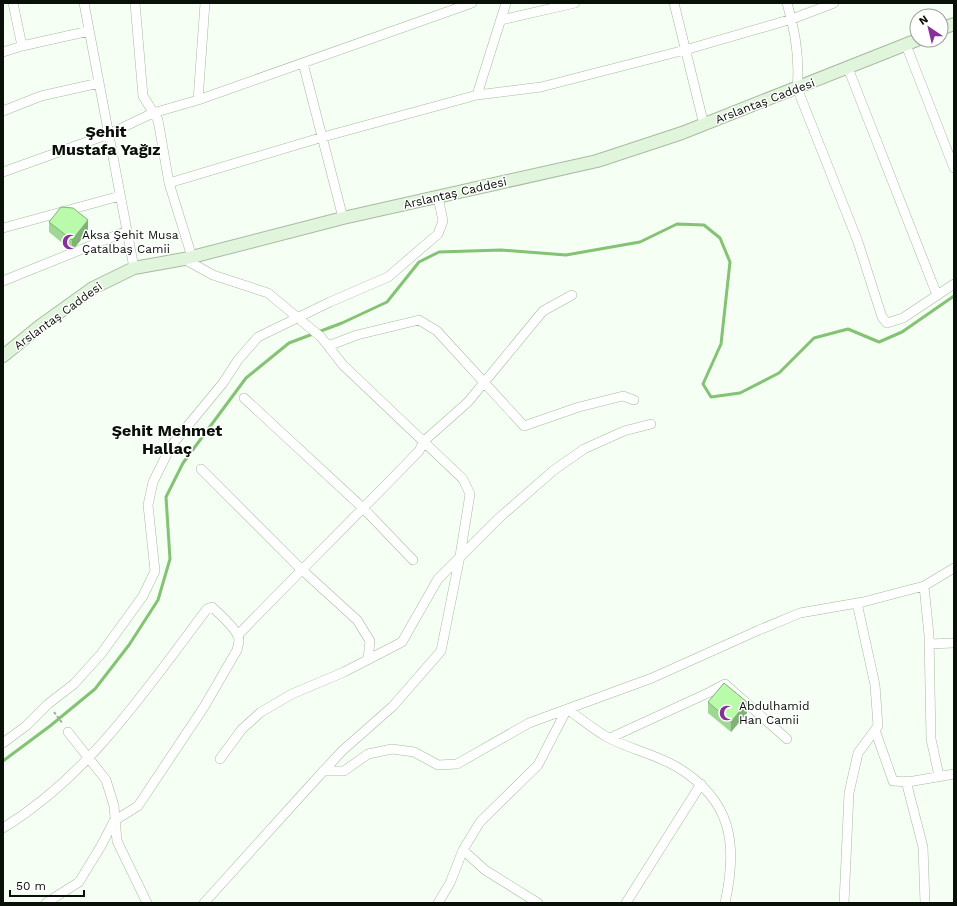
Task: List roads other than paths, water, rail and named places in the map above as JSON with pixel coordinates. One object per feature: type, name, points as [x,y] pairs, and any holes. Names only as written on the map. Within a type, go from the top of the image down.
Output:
[{"type":"main road","name":"Arslantaş Caddesi","points":[[3,356],[40,326],[93,288],[134,268],[188,258],[343,218],[597,161],[704,124],[909,44]]},
{"type":"street","points":[[13,3],[22,46]]},
{"type":"street","points":[[84,3],[134,268]]},
{"type":"street","points":[[135,3],[143,96],[158,120],[169,183],[188,258],[213,275],[268,294],[322,337],[343,365],[463,479],[470,494],[460,556],[441,651],[393,706],[342,751],[204,903]]},
{"type":"street","points":[[198,100],[205,3]]},
{"type":"street","points":[[3,172],[109,134],[153,113],[198,100],[472,3]]},
{"type":"street","points":[[477,95],[506,3]]},
{"type":"street","points":[[501,20],[575,3]]},
{"type":"street","points":[[674,3],[704,124]]},
{"type":"street","points":[[787,3],[792,19],[799,68],[797,88],[858,242],[882,317],[887,323],[903,318],[954,284]]},
{"type":"street","points":[[169,183],[323,137],[477,95],[541,87],[685,50],[792,19],[834,3]]},
{"type":"street","points":[[3,52],[22,46],[89,31]]},
{"type":"street","points":[[906,45],[954,168]]},
{"type":"street","points":[[303,63],[343,218]]},
{"type":"street","points":[[848,68],[937,295]]},
{"type":"street","points":[[3,111],[41,96],[99,83]]},
{"type":"street","points":[[3,228],[120,196]]},
{"type":"street","points":[[3,743],[26,726],[48,704],[74,684],[101,654],[142,596],[155,571],[148,505],[153,482],[171,446],[223,383],[238,360],[258,337],[300,321],[330,302],[388,277],[438,234],[443,221],[438,197]]},
{"type":"street","points":[[3,281],[127,231]]},
{"type":"street","points":[[238,635],[301,569],[364,509],[418,451],[424,441],[468,402],[543,312],[572,295]]},
{"type":"street","points":[[328,346],[357,335],[419,320],[437,331],[524,426],[579,407],[623,396],[634,400]]},
{"type":"street","points":[[244,398],[364,509],[413,560]]},
{"type":"street","points":[[220,759],[242,729],[260,712],[292,694],[402,642],[438,579],[499,518],[543,480],[584,449],[624,430],[651,424]]},
{"type":"street","points":[[201,469],[301,569],[357,620],[370,641],[368,659]]},
{"type":"street","points":[[323,772],[344,771],[368,754],[392,749],[414,752],[438,765],[457,764],[529,723],[652,678],[800,613],[857,603],[924,586],[954,568]]},
{"type":"street","points":[[924,586],[929,644],[932,740],[939,776]]},
{"type":"street","points":[[844,903],[849,793],[858,753],[878,726],[875,685],[857,603]]},
{"type":"street","points":[[3,828],[26,814],[88,759],[123,720],[207,609],[212,608],[238,635],[239,642],[234,656],[204,707],[138,806],[114,821],[79,882],[46,903]]},
{"type":"street","points":[[929,644],[954,643]]},
{"type":"street","points":[[610,738],[725,684],[787,739]]},
{"type":"street","points":[[567,709],[610,738],[676,766],[701,784],[720,807],[728,826],[730,877],[724,903]]},
{"type":"street","points":[[438,903],[450,883],[463,850],[480,822],[538,765],[567,709]]},
{"type":"street","points":[[875,730],[892,781],[906,781],[954,774]]},
{"type":"street","points":[[68,732],[106,780],[114,806],[114,821],[117,842],[147,903]]},
{"type":"street","points":[[906,781],[923,848],[925,903]]},
{"type":"street","points":[[626,903],[701,784]]},
{"type":"street","points":[[463,850],[485,870],[538,903]]},
{"type":"waterway","points":[[3,761],[50,726],[95,689],[129,645],[158,600],[170,559],[166,497],[183,463],[246,378],[289,343],[342,323],[387,302],[419,262],[439,252],[501,250],[566,255],[640,242],[677,224],[704,225],[720,238],[730,262],[721,344],[703,384],[711,397],[740,393],[779,373],[814,338],[848,329],[879,342],[902,332],[954,296]]},
{"type":"place","name":"Aksa Şehit Musa Çatalbaş Camii","points":[[70,242]]},
{"type":"place","name":"Abdulhamid Han Camii","points":[[727,713]]},
{"type":"district","name":"Şehit Mustafa Yağız","points":[[106,140]]},
{"type":"district","name":"Şehit Mehmet Hallaç","points":[[167,439]]}]
